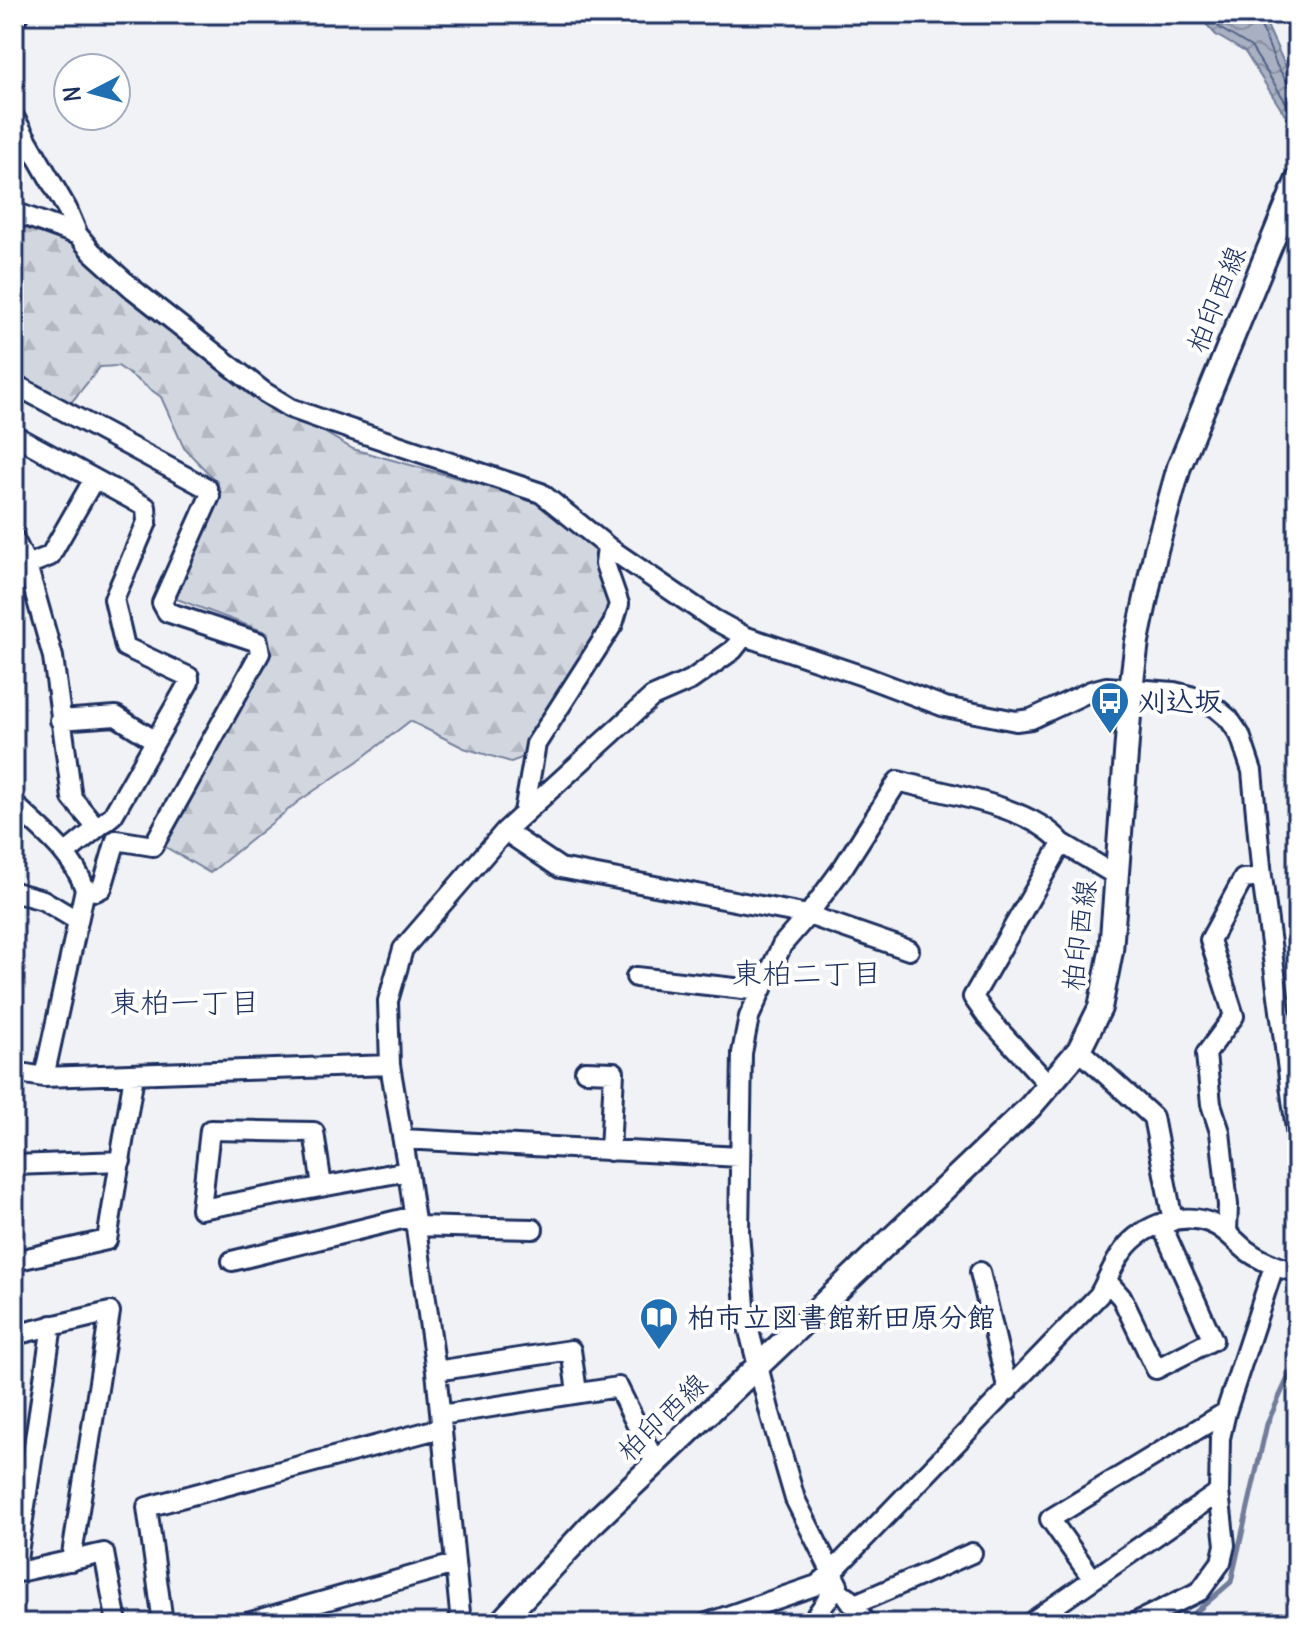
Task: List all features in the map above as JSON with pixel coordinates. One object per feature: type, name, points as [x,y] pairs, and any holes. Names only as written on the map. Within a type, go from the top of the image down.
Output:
[{"type":"main road","name":"柏印西線","points":[[500,1623],[565,1551],[1050,1086],[1079,1050],[1100,1008],[1106,981],[1131,689],[1152,565],[1179,467],[1297,181]]},
{"type":"street","points":[[14,117],[78,235],[92,252],[133,289],[264,392],[290,408],[421,455],[541,493],[607,547],[713,619],[744,636],[945,707],[1016,721],[1031,719],[1106,687],[1174,692],[1198,698],[1216,708],[1229,719],[1240,735],[1252,771],[1262,877],[1297,1137]]},
{"type":"street","points":[[14,212],[78,235]]},
{"type":"street","points":[[14,384],[207,488],[210,496],[162,603],[167,612],[258,642],[260,653],[153,846],[116,840],[102,888],[96,891],[85,889]]},
{"type":"street","points":[[14,435],[142,503],[149,513],[114,599],[125,647],[189,677],[189,682],[113,815],[65,854]]},
{"type":"street","points":[[27,565],[50,556],[94,479]]},
{"type":"street","points":[[14,539],[27,565],[53,657],[72,798],[97,828]]},
{"type":"street","points":[[524,812],[536,744],[613,624],[619,604],[605,564],[607,547]]},
{"type":"street","points":[[461,1623],[436,1371],[390,1065],[388,1001],[403,949],[505,831],[652,697],[691,680],[733,650],[744,636]]},
{"type":"street","points":[[60,720],[116,716],[154,740]]},
{"type":"street","points":[[866,1623],[834,1579],[795,1499],[758,1367],[744,1302],[739,1232],[740,1157],[742,1053],[749,1017],[782,945],[844,866],[898,781],[1023,816],[1117,876]]},
{"type":"street","points":[[15,806],[65,854],[81,876],[85,889],[44,1077]]},
{"type":"street","points":[[505,831],[560,868],[808,915],[909,950]]},
{"type":"street","points":[[1050,1086],[987,1017],[973,997],[1062,843]]},
{"type":"street","points":[[1227,1232],[1228,1205],[1220,1132],[1211,1104],[1206,1054],[1234,1016],[1210,940],[1243,879],[1262,877]]},
{"type":"street","points":[[14,892],[43,900],[78,921]]},
{"type":"street","points":[[636,977],[761,991]]},
{"type":"street","points":[[1079,1050],[1153,1117],[1167,1222],[1213,1340],[1156,1369],[1122,1298],[1107,1281]]},
{"type":"street","points":[[14,1072],[44,1077],[390,1065]]},
{"type":"street","points":[[585,1071],[614,1072],[610,1151]]},
{"type":"street","points":[[14,1261],[107,1240],[134,1075]]},
{"type":"street","points":[[322,1186],[314,1132],[210,1130],[201,1209],[408,1171]]},
{"type":"street","points":[[403,1139],[740,1157]]},
{"type":"street","points":[[14,1165],[121,1161]]},
{"type":"street","points":[[811,1623],[834,1579],[1099,1295],[1131,1241],[1167,1222],[1200,1219],[1216,1225],[1245,1249],[1274,1266],[1297,1272]]},
{"type":"street","points":[[232,1261],[415,1221],[533,1229]]},
{"type":"street","points":[[1134,1623],[1200,1591],[1221,1562],[1225,1545],[1219,1492],[1220,1438],[1274,1266]]},
{"type":"street","points":[[980,1272],[1008,1391]]},
{"type":"street","points":[[14,1335],[110,1312],[71,1561]]},
{"type":"street","points":[[52,1325],[14,1573],[104,1553],[117,1623]]},
{"type":"street","points":[[436,1371],[571,1350],[577,1392]]},
{"type":"street","points":[[163,1623],[147,1507],[441,1422],[577,1392],[618,1387],[656,1464]]},
{"type":"street","points":[[1092,1578],[1050,1519],[1226,1412]]},
{"type":"street","points":[[1030,1623],[1219,1492]]},
{"type":"street","points":[[853,1605],[972,1553]]},
{"type":"street","points":[[247,1623],[454,1564]]},
{"type":"street","points":[[707,1623],[834,1579]]},
{"type":"green space","points":[[14,222],[70,239],[108,280],[226,375],[353,449],[533,499],[601,550],[612,600],[603,649],[542,750],[511,762],[464,748],[410,721],[299,801],[210,873],[164,846],[268,649],[268,633],[174,598],[218,483],[184,448],[161,397],[118,366],[100,367],[70,404],[14,373]]},
{"type":"water","points":[[1197,14],[1262,14],[1284,63],[1297,82],[1297,123],[1288,120],[1245,52],[1216,35]]},
{"type":"waterway","points":[[1183,1623],[1231,1582],[1267,1424],[1297,1358]]},
{"type":"place","name":"刈込坂","points":[[1110,735]]},
{"type":"place","name":"柏市立図書館新田原分館","points":[[659,1351]]},
{"type":"district","name":"東柏二丁目","points":[[807,973]]},
{"type":"district","name":"東柏一丁目","points":[[185,1002]]}]
